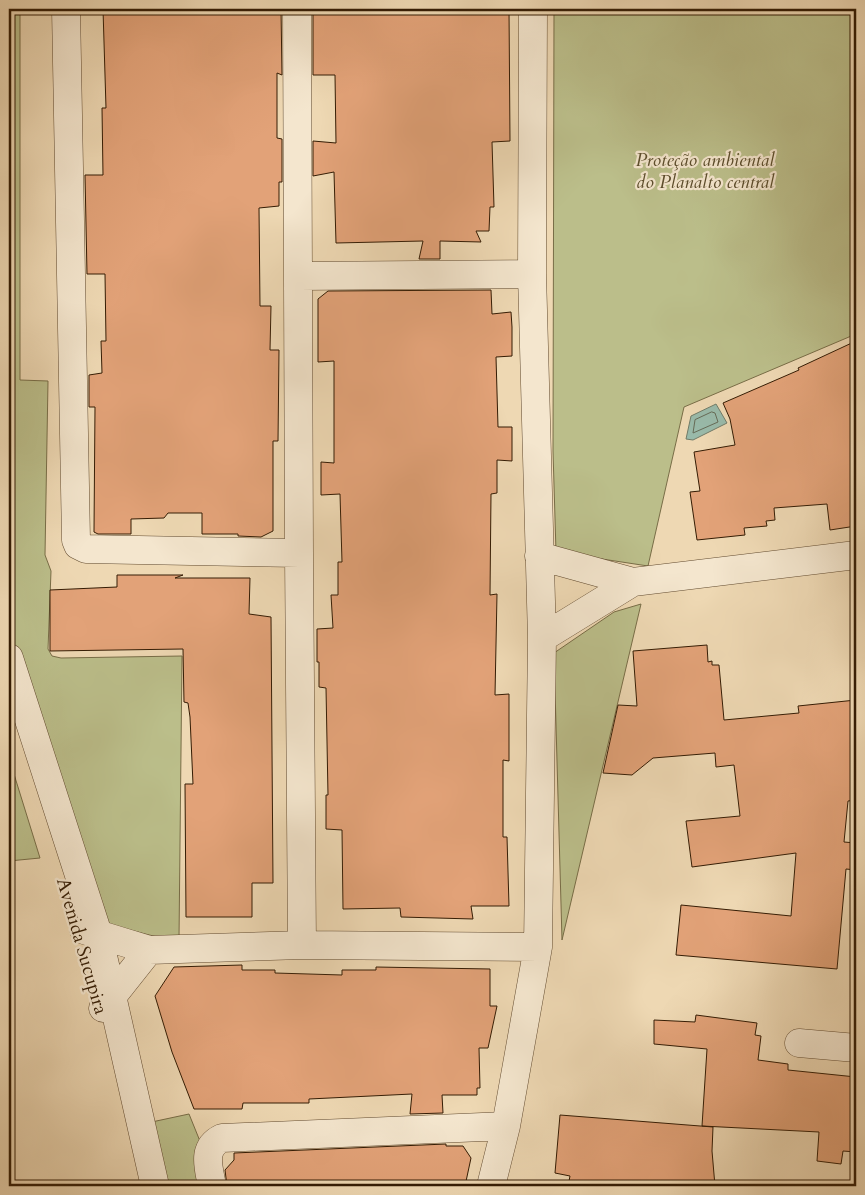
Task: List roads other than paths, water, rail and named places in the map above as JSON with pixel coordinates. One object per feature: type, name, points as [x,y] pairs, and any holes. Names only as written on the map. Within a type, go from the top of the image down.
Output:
[{"type":"street","points":[[66,9],[76,540],[78,545],[86,549],[299,553]]},
{"type":"street","points":[[297,9],[300,276],[299,553],[302,945]]},
{"type":"street","points":[[491,1186],[506,1126],[538,947],[542,638],[532,274],[533,9]]},
{"type":"street","points":[[300,276],[532,274]]},
{"type":"street","points":[[539,556],[633,582],[856,555]]},
{"type":"street","points":[[542,638],[633,582]]},
{"type":"street","points":[[9,658],[88,931],[149,950],[302,945],[538,947]]},
{"type":"street","name":"Avenida Sucupira","points":[[9,709],[88,931],[107,1003],[142,1186]]},
{"type":"street","points":[[149,950],[107,1003],[155,1186]]},
{"type":"street","points":[[799,1043],[856,1048]]},
{"type":"street","points":[[212,1186],[207,1157],[212,1146],[222,1138],[506,1126]]},
{"type":"water","points":[[716,404],[727,423],[693,440],[686,439],[691,416]]},
{"type":"park label","name":"Proteção ambiental do Planalto central","points":[[705,171]]}]
